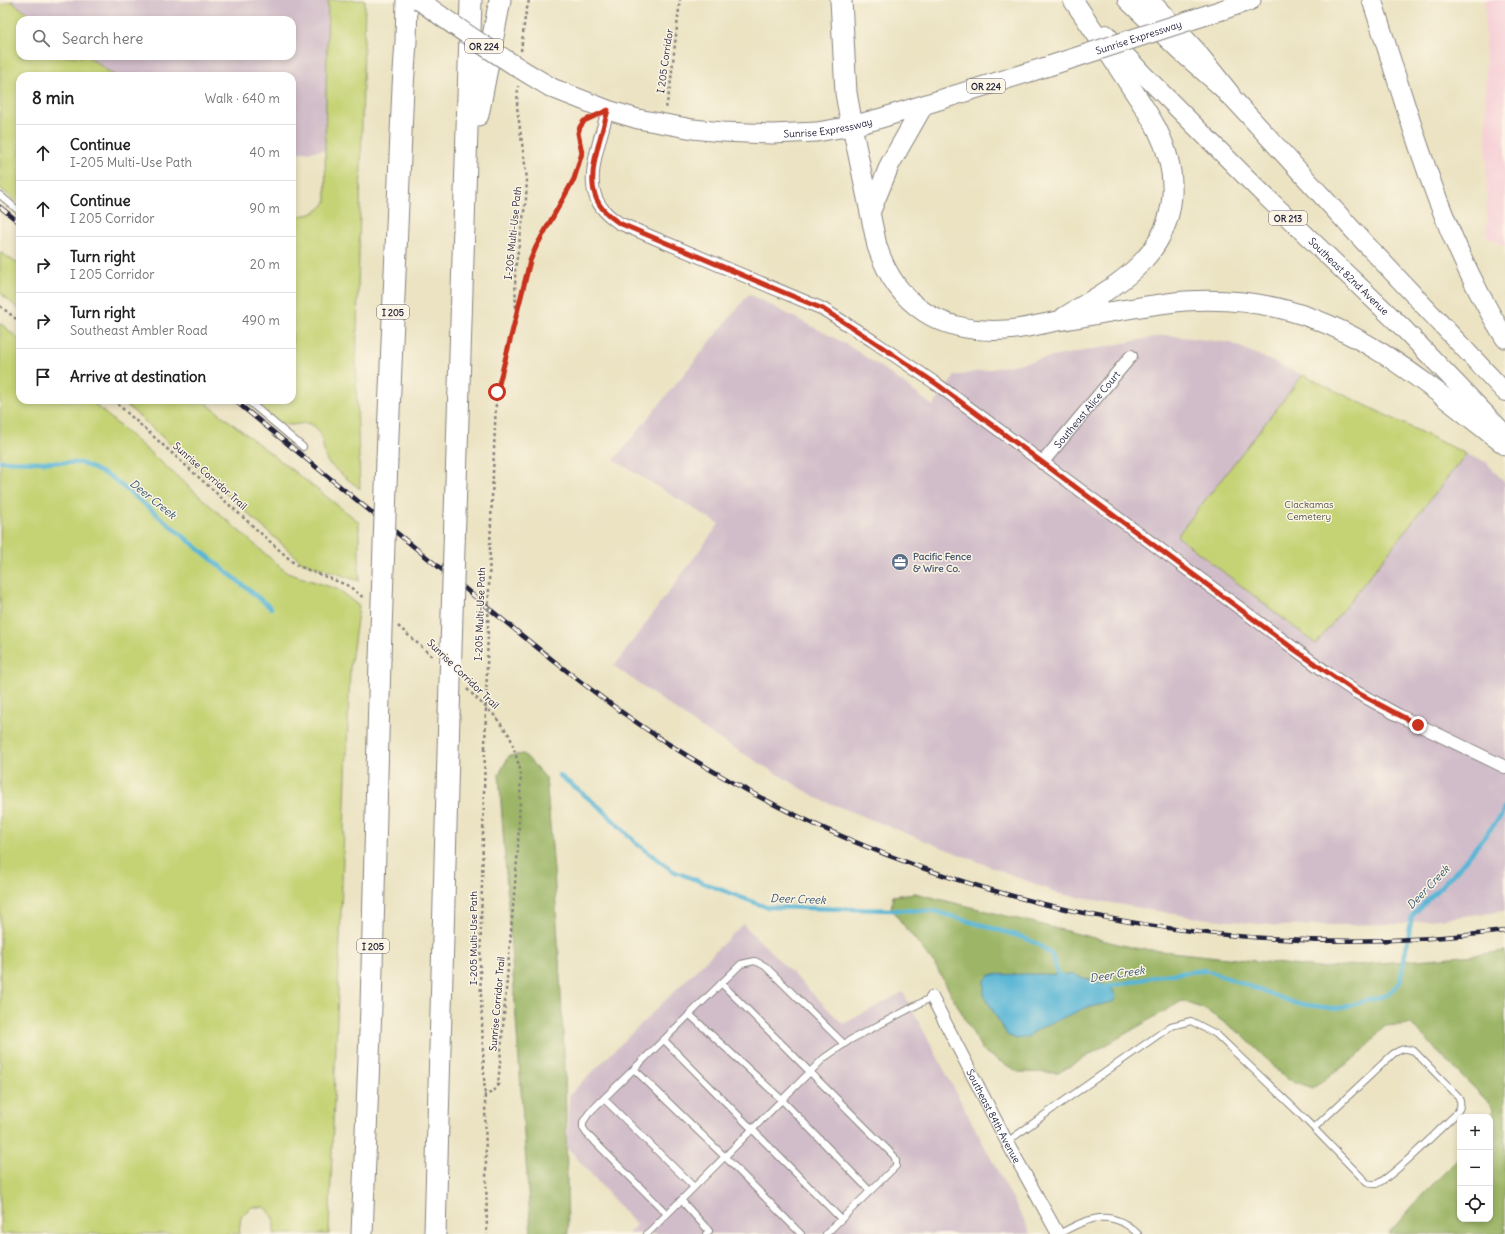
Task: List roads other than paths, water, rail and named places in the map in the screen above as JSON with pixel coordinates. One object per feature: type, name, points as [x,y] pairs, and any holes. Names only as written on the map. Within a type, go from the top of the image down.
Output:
[{"type":"highway","points":[[395,0],[402,86]]},
{"type":"highway","name":"I 205","points":[[362,1234],[371,1007],[380,659],[402,86],[406,42],[407,0]]},
{"type":"highway","name":"Sunrise Expressway","points":[[419,0],[453,25],[510,63],[552,88],[608,110],[662,124],[693,130],[746,134],[813,132],[852,126],[923,106],[1251,0]]},
{"type":"highway","points":[[435,1234],[471,0]]},
{"type":"highway","points":[[466,178],[500,0]]},
{"type":"highway","points":[[841,0],[846,93],[877,246],[890,277],[899,290],[920,309],[934,318],[946,323],[961,327],[990,330],[1023,328],[1056,321],[1159,305],[1199,301],[1234,302],[1276,308],[1298,313],[1337,328],[1385,355],[1414,375],[1505,445]]},
{"type":"highway","points":[[1056,321],[1116,285],[1143,261],[1156,244],[1164,230],[1170,214],[1173,195],[1172,176],[1158,130],[1074,0]]},
{"type":"highway","points":[[1148,0],[1193,49],[1230,94]]},
{"type":"highway","points":[[1372,0],[1442,211],[1467,270],[1505,338]]},
{"type":"highway","points":[[870,213],[890,164],[923,106]]},
{"type":"main road","name":"Southeast 82nd Avenue","points":[[1074,0],[1143,74],[1258,189],[1402,327],[1505,434]]},
{"type":"main road","points":[[1127,0],[1181,52],[1230,94],[1364,242],[1505,392]]},
{"type":"street","points":[[608,110],[592,177],[595,196],[606,213],[619,223],[823,309],[938,385],[1326,672],[1356,692],[1398,715],[1505,767]]},
{"type":"street","name":"Southeast Alice Court","points":[[1042,463],[1132,356]]},
{"type":"street","name":"Southeast 84th Avenue","points":[[932,997],[1007,1142],[1058,1234]]},
{"type":"lane","points":[[0,195],[16,209]]},
{"type":"lane","points":[[253,404],[303,447]]},
{"type":"lane","points":[[667,1214],[583,1128],[583,1122],[589,1113],[604,1098],[741,964],[755,961],[765,966],[844,1044]]},
{"type":"lane","points":[[722,983],[894,1156],[896,1166],[826,1234]]},
{"type":"lane","points":[[647,1234],[824,1058],[850,1040],[932,997]]},
{"type":"lane","points":[[689,1014],[782,1100],[870,1191]]},
{"type":"lane","points":[[1007,1142],[1171,1026],[1191,1021],[1216,1034],[1297,1111],[1367,1183],[1376,1184],[1394,1171],[1455,1114],[1460,1108],[1461,1101],[1458,1096],[1414,1051],[1408,1048],[1400,1049],[1314,1128]]},
{"type":"lane","points":[[664,1040],[841,1219]]},
{"type":"lane","points":[[634,1069],[725,1157],[801,1234]]},
{"type":"lane","points":[[604,1098],[694,1187]]},
{"type":"lane","points":[[681,1200],[709,1231],[706,1234]]},
{"type":"lane","points":[[1058,1234],[1077,1224],[1098,1217],[1115,1220],[1132,1228],[1138,1234]]},
{"type":"water","points":[[990,975],[1075,975],[1111,987],[1116,997],[1113,1002],[1085,1008],[1040,1028],[1027,1037],[1017,1039],[1007,1035],[984,995],[984,981]]},
{"type":"waterway","name":"Deer Creek","points":[[0,461],[81,463],[111,477],[271,608]]},
{"type":"waterway","name":"Deer Creek","points":[[559,775],[602,809],[637,844],[673,871],[766,907],[934,911],[1022,937],[1038,944],[1052,955],[1058,974],[1063,977]]},
{"type":"waterway","name":"Deer Creek","points":[[1106,987],[1164,975],[1206,970],[1294,1003],[1337,1009],[1387,995],[1400,982],[1412,916],[1459,868],[1501,816],[1505,806]]},
{"type":"railway","points":[[0,207],[16,220]]},
{"type":"railway","points":[[239,404],[537,647],[640,725],[667,743],[762,798],[861,845],[964,882],[1070,910],[1178,929],[1286,939],[1396,940],[1505,931]]},
{"type":"place","name":"Pacific Fence & Wire Co.","points":[[900,562]]},
{"type":"park label","name":"Clackamas Cemetery","points":[[1309,510]]}]
